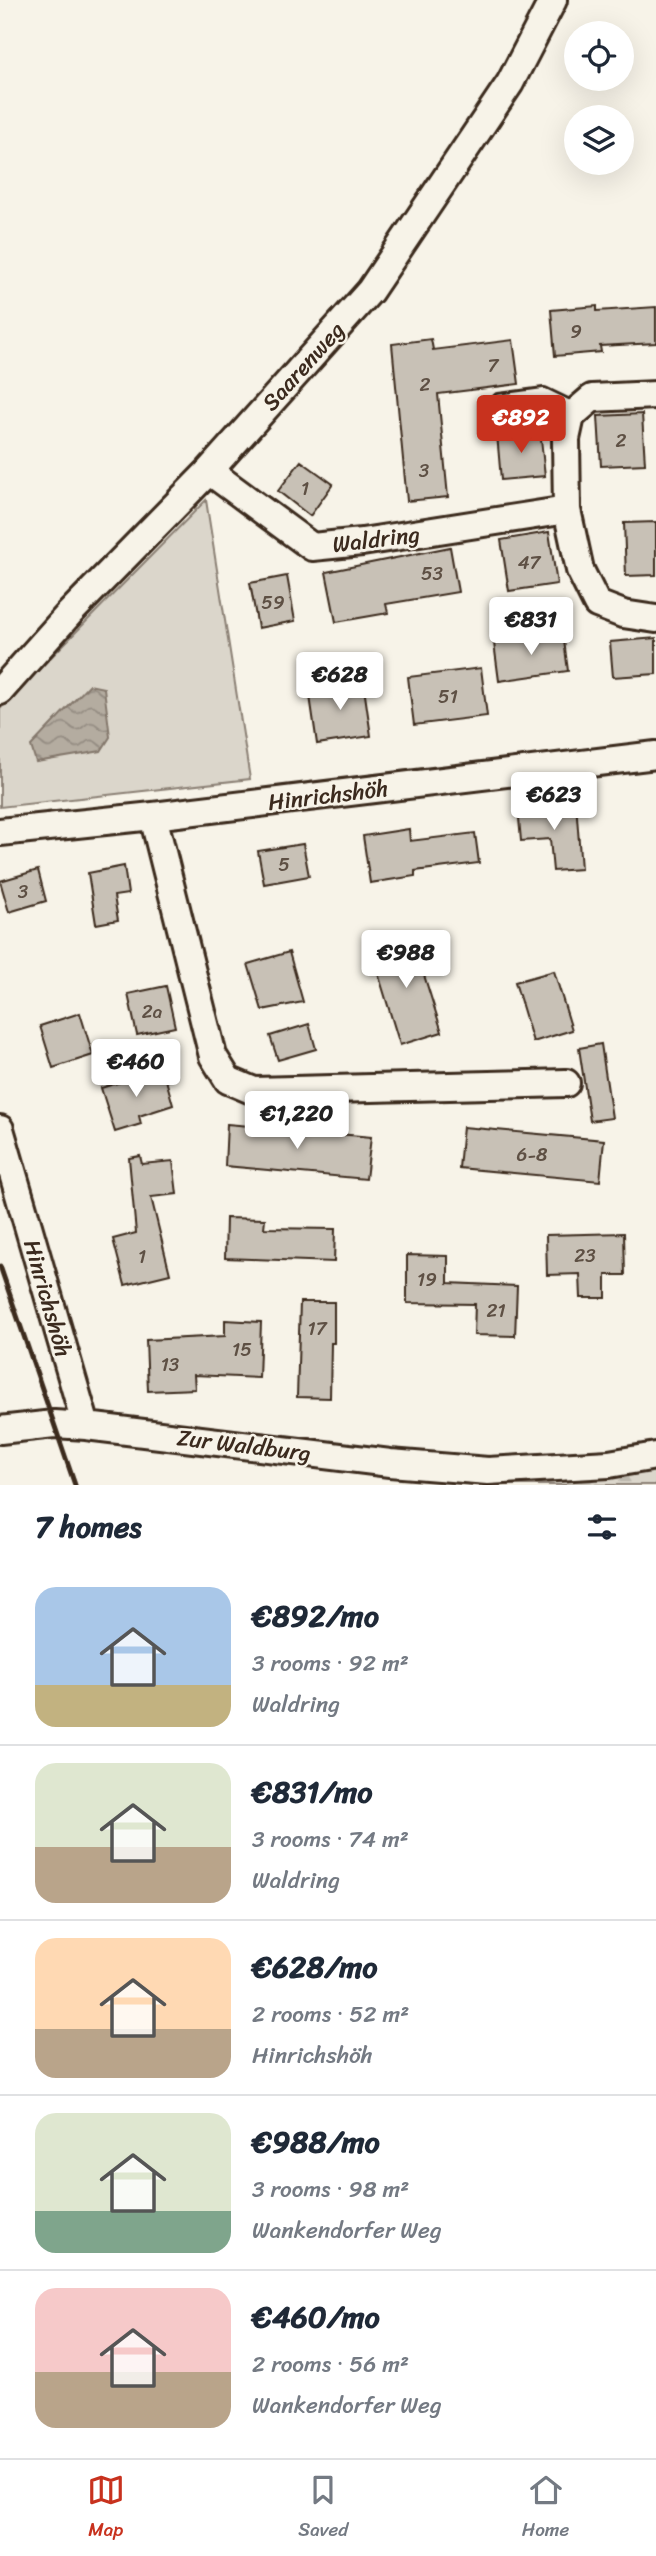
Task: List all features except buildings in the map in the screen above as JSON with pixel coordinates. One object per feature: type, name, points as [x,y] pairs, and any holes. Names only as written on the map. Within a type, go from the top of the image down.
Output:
[{"type":"street","name":"Saarenweg","points":[[0,691],[69,614],[209,471],[370,291],[510,83],[553,0]]},
{"type":"street","points":[[656,395],[592,398],[571,416],[566,439],[567,510],[580,570],[597,604],[624,614],[656,619]]},
{"type":"street","name":"Waldring","points":[[209,471],[312,547],[362,542],[567,510]]},
{"type":"street","name":"Hinrichshöh","points":[[0,832],[656,755]]},
{"type":"street","points":[[153,816],[213,1056],[228,1080],[254,1091],[566,1083]]},
{"type":"street","name":"Hinrichshöh","points":[[0,1129],[86,1426]]},
{"type":"street","name":"Zur Waldburg","points":[[0,1430],[54,1424],[86,1426],[390,1463],[490,1478],[656,1456]]},
{"type":"lane","points":[[499,401],[544,395],[577,411]]},
{"type":"green space","points":[[206,500],[250,779],[0,807],[0,709]]},
{"type":"green space","points":[[656,1467],[656,1485],[504,1485]]},
{"type":"water","points":[[89,685],[104,688],[110,737],[101,751],[36,762],[31,746]]},
{"type":"railway","points":[[0,1266],[75,1485]]}]
